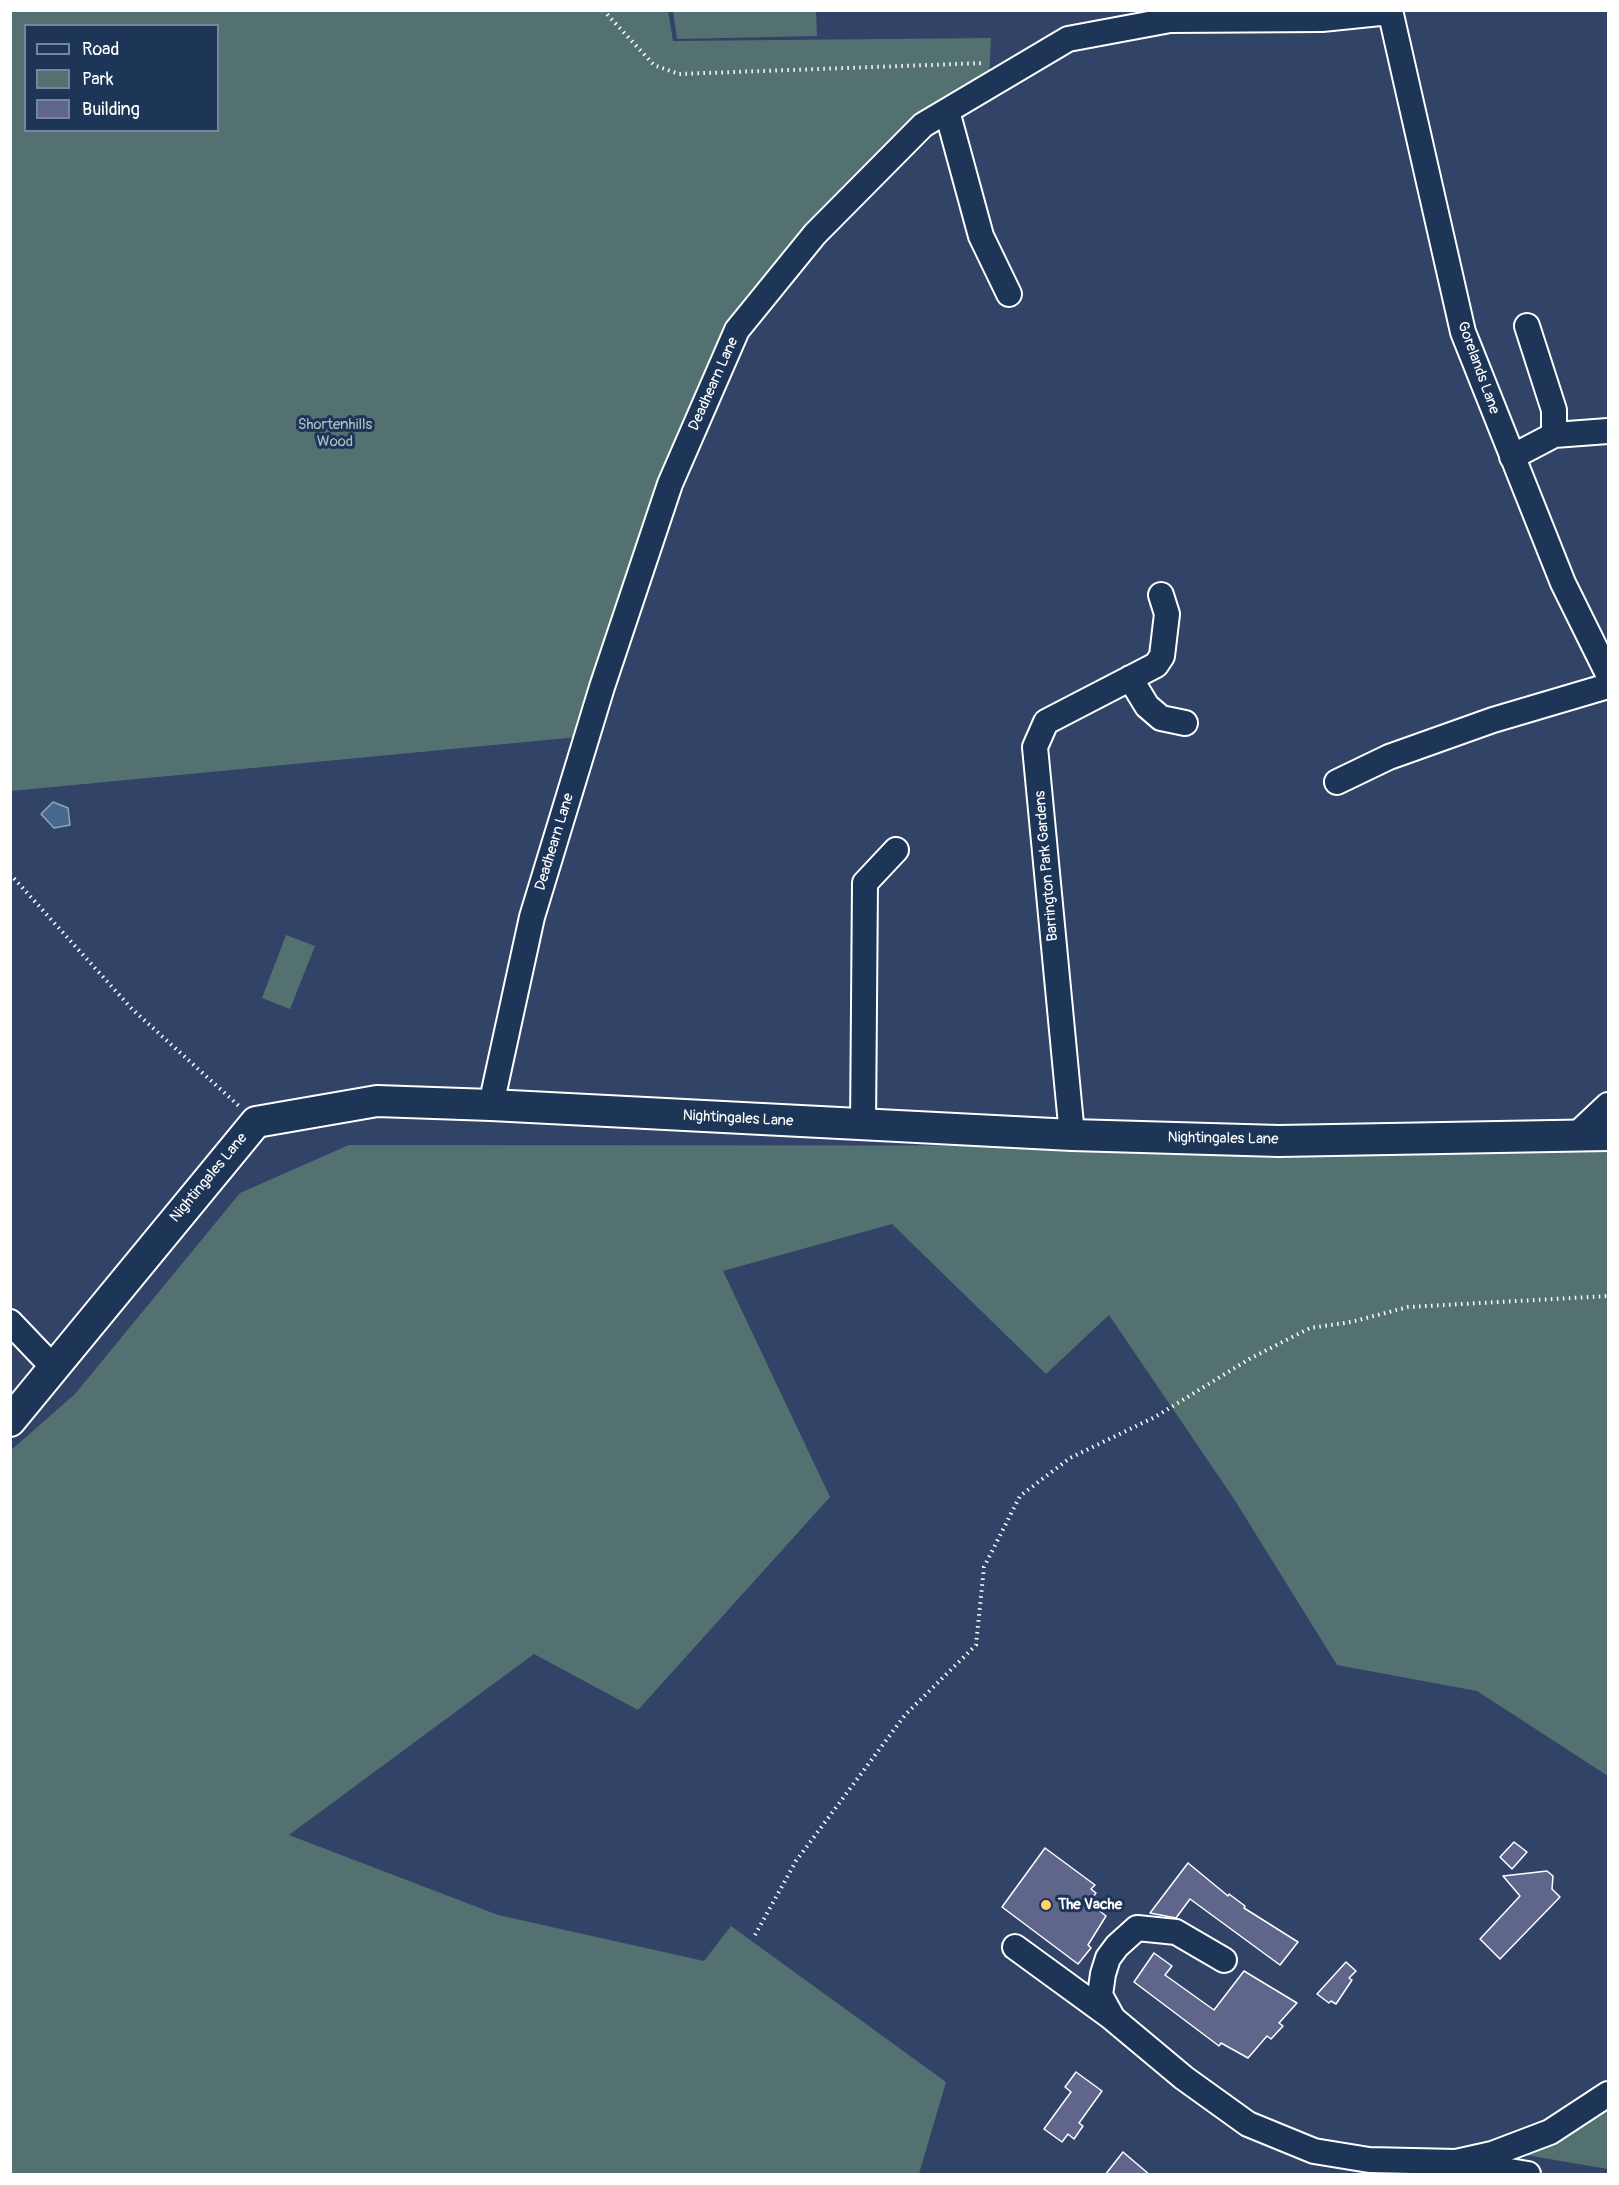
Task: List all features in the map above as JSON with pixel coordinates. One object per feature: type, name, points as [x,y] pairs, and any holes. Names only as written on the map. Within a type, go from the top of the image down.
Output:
[{"type":"main road","name":"Nightingales Lane","points":[[10,1420],[256,1122],[377,1101],[491,1105],[863,1126],[1279,1141],[1608,1135]]},
{"type":"street","name":"Deadhearn Lane","points":[[491,1105],[532,917],[602,687],[669,484],[737,330],[815,234],[923,125],[1068,39],[1170,20],[1322,19],[1390,11]]},
{"type":"street","name":"Gorelands Lane","points":[[1390,11],[1463,332],[1563,583],[1608,674]]},
{"type":"street","points":[[946,111],[981,236],[1009,294]]},
{"type":"street","points":[[1527,326],[1554,410],[1554,435]]},
{"type":"street","points":[[1512,457],[1554,435],[1608,431]]},
{"type":"street","name":"Barrington Park Gardens","points":[[1072,1135],[1035,747],[1046,722],[1156,664],[1162,656],[1167,614],[1161,595]]},
{"type":"street","points":[[1130,678],[1147,706],[1161,718],[1185,723]]},
{"type":"street","points":[[1337,782],[1389,757],[1493,720],[1608,686]]},
{"type":"street","points":[[863,1126],[866,883],[896,850]]},
{"type":"street","points":[[1575,1136],[1608,1105]]},
{"type":"street","points":[[10,1322],[52,1367]]},
{"type":"street","points":[[1113,2019],[1100,1995],[1103,1974],[1117,1946],[1137,1928],[1176,1932],[1224,1960]]},
{"type":"street","points":[[1015,1947],[1113,2019],[1184,2078],[1248,2124],[1314,2151],[1369,2160],[1528,2175]]},
{"type":"street","points":[[1455,2168],[1550,2132],[1608,2094]]},
{"type":"path","points":[[603,10],[654,65],[679,74],[990,63]]},
{"type":"path","points":[[10,874],[132,1009],[256,1122]]},
{"type":"path","points":[[755,1935],[796,1861],[898,1724],[976,1646],[984,1567],[1020,1496],[1070,1458],[1155,1417],[1251,1358],[1310,1328],[1351,1323],[1408,1307],[1608,1296]]},
{"type":"green space","name":"Shortenhills Wood","points":[[668,10],[673,41],[991,38],[989,77],[734,322],[578,737],[11,791],[11,11]]},
{"type":"green space","points":[[673,11],[816,11],[817,36],[677,39]]},
{"type":"green space","points":[[286,935],[315,946],[290,1009],[262,998]]},
{"type":"green space","points":[[349,1145],[1608,1146],[1608,1776],[1477,1691],[1337,1665],[1234,1499],[1109,1315],[1046,1374],[892,1224],[723,1271],[830,1497],[638,1710],[534,1654],[289,1835],[498,1915],[704,1961],[731,1926],[946,2082],[919,2174],[11,2174],[10,1451],[75,1394],[240,1193]]},
{"type":"green space","points":[[1608,2110],[1608,2169],[1502,2151]]},
{"type":"water","points":[[53,802],[68,808],[70,825],[54,828],[41,814]]},
{"type":"building","points":[[1514,1842],[1527,1852],[1512,1869],[1500,1857]]},
{"type":"building","name":"The Vache","points":[[1045,1848],[1095,1885],[1091,1889],[1096,1893],[1089,1902],[1106,1916],[1088,1945],[1091,1948],[1078,1964],[1002,1907]]},
{"type":"building","points":[[1188,1863],[1228,1896],[1229,1894],[1245,1906],[1244,1908],[1298,1942],[1280,1965],[1190,1899],[1176,1918],[1150,1913]]},
{"type":"building","points":[[1547,1871],[1553,1876],[1552,1889],[1560,1897],[1500,1959],[1480,1939],[1520,1896],[1503,1876]]},
{"type":"building","points":[[1154,1953],[1172,1966],[1165,1975],[1214,2010],[1244,1971],[1297,2003],[1279,2023],[1283,2026],[1271,2039],[1267,2036],[1248,2058],[1221,2043],[1219,2046],[1134,1982]]},
{"type":"building","points":[[1346,1962],[1356,1971],[1349,1978],[1352,1980],[1336,2004],[1331,2001],[1329,2003],[1317,1994]]},
{"type":"building","points":[[1076,2072],[1102,2091],[1079,2123],[1083,2126],[1074,2139],[1068,2134],[1062,2142],[1044,2129],[1071,2092],[1065,2087]]},
{"type":"building","points":[[1123,2152],[1150,2175],[1105,2175]]},
{"type":"place","name":"The Vache","points":[[1046,1905]]}]
